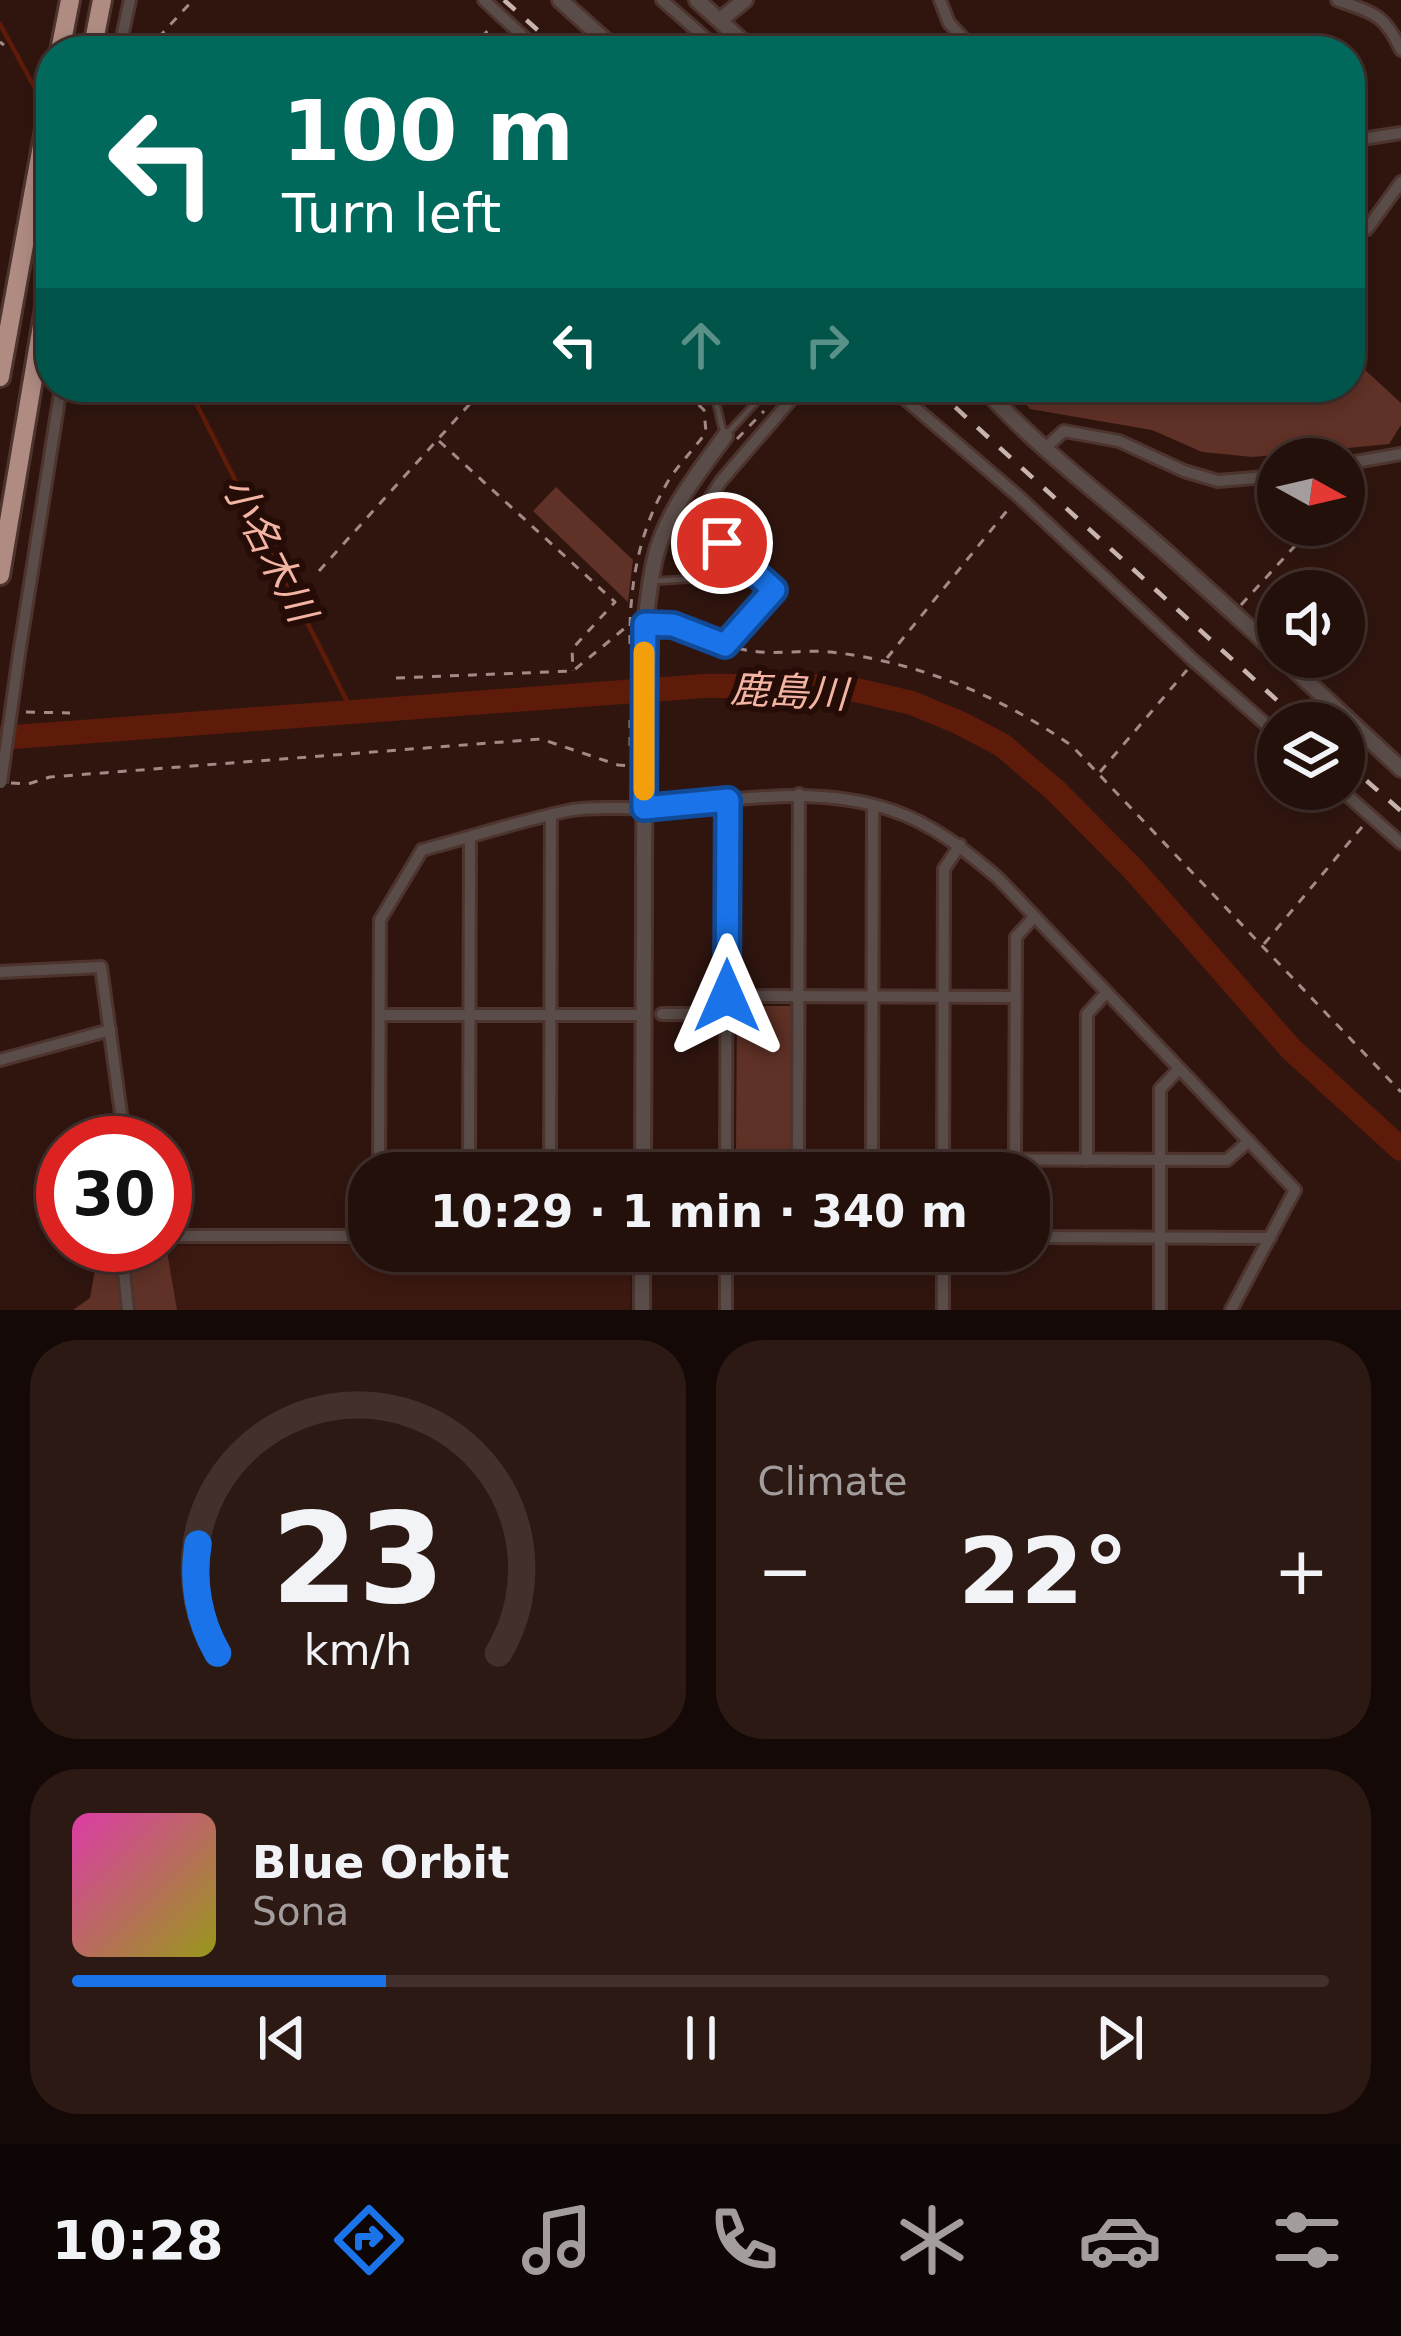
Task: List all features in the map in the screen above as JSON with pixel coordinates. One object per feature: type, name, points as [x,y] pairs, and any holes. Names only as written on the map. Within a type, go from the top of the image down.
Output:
[{"type":"highway","points":[[63,36],[70,0]]},
{"type":"highway","points":[[95,36],[102,0]]},
{"type":"highway","points":[[0,377],[36,179]]},
{"type":"highway","points":[[0,575],[36,361]]},
{"type":"street","points":[[122,36],[130,0]]},
{"type":"street","points":[[484,0],[523,36]]},
{"type":"street","points":[[560,0],[577,7],[603,36]]},
{"type":"street","points":[[662,0],[703,36]]},
{"type":"street","points":[[698,0],[737,36]]},
{"type":"street","points":[[720,20],[745,0]]},
{"type":"street","points":[[940,0],[949,23],[961,36]]},
{"type":"street","points":[[1336,0],[1388,23],[1401,50]]},
{"type":"street","points":[[1365,139],[1401,133]]},
{"type":"street","points":[[1365,228],[1401,182]]},
{"type":"street","points":[[0,794],[60,402]]},
{"type":"street","points":[[645,624],[673,625],[725,645],[774,590],[696,520],[721,481],[789,402]]},
{"type":"street","points":[[908,402],[1257,716]]},
{"type":"street","points":[[996,402],[1257,635]]},
{"type":"street","points":[[1045,448],[1064,431],[1119,441],[1218,481],[1257,478]]},
{"type":"street","points":[[643,1152],[645,624],[655,556],[668,524],[725,436]]},
{"type":"street","points":[[1365,459],[1401,454]]},
{"type":"street","points":[[1303,678],[1401,769]]},
{"type":"street","points":[[798,1152],[800,794]]},
{"type":"street","points":[[380,1152],[380,920],[422,850],[575,809],[800,794],[873,805],[922,823],[960,845],[998,878],[1295,1190],[1231,1310]]},
{"type":"street","points":[[726,1152],[728,800]]},
{"type":"street","points":[[872,1152],[873,805]]},
{"type":"street","points":[[1364,810],[1401,843]]},
{"type":"street","points":[[550,1152],[551,816]]},
{"type":"street","points":[[469,1152],[470,838]]},
{"type":"street","points":[[943,1152],[944,868],[960,845]]},
{"type":"street","points":[[1015,1152],[1016,937],[1034,917]]},
{"type":"street","points":[[0,972],[101,967],[121,1116]]},
{"type":"street","points":[[1087,1160],[1088,1014],[1106,993]]},
{"type":"street","points":[[727,996],[1015,997]]},
{"type":"street","points":[[662,1014],[727,1015]]},
{"type":"street","points":[[380,1015],[644,1015]]},
{"type":"street","points":[[0,1060],[110,1030]]},
{"type":"street","points":[[1160,1310],[1160,1089],[1179,1069]]},
{"type":"street","points":[[1050,1160],[1228,1160],[1249,1141]]},
{"type":"street","points":[[192,1236],[348,1236]]},
{"type":"street","points":[[1050,1237],[1270,1238]]},
{"type":"street","points":[[124,1272],[128,1310]]},
{"type":"street","points":[[642,1310],[643,1272]]},
{"type":"street","points":[[726,1272],[726,1310]]},
{"type":"street","points":[[943,1272],[943,1310]]},
{"type":"lane","points":[[717,402],[725,436],[756,402]]},
{"type":"lane","points":[[651,581],[706,578],[721,585]]},
{"type":"path","points":[[160,36],[193,0]]},
{"type":"path","points":[[482,36],[501,15]]},
{"type":"path","points":[[319,572],[472,402]]},
{"type":"path","points":[[439,441],[615,602],[572,649],[573,670]]},
{"type":"path","points":[[1365,469],[1371,458]]},
{"type":"path","points":[[885,661],[1018,496]]},
{"type":"path","points":[[1240,606],[1295,546]]},
{"type":"path","points":[[396,678],[573,670],[625,628],[645,624]]},
{"type":"path","points":[[725,645],[752,652],[827,652],[885,661],[958,684],[1039,722],[1072,746],[1401,1092]]},
{"type":"path","points":[[1098,773],[1194,661]]},
{"type":"path","points":[[16,712],[70,713]]},
{"type":"path","points":[[2,783],[541,739],[618,766],[644,766]]},
{"type":"path","points":[[1263,945],[1371,816]]},
{"type":"shaded area","points":[[1365,370],[1401,403],[1401,425],[1389,444],[1365,446],[1365,438],[1257,438],[1257,457],[1253,457],[1202,452],[1152,430],[1030,409],[1024,402],[1365,402]]},
{"type":"shaded area","points":[[556,487],[633,560],[628,602],[533,511]]},
{"type":"shaded area","points":[[737,1006],[791,1006],[791,1150],[736,1151]]},
{"type":"shaded area","points":[[348,1245],[348,1272],[631,1272],[630,1310],[153,1310],[147,1272],[192,1272],[192,1246]]},
{"type":"shaded area","points":[[95,1272],[170,1272],[177,1310],[73,1310],[90,1298]]},
{"type":"waterway","name":"小名木川","points":[[0,24],[36,90]]},
{"type":"waterway","name":"小名木川","points":[[196,402],[352,711]]},
{"type":"waterway","name":"鹿島川","points":[[0,738],[704,686],[812,686],[912,703],[1002,745],[1056,791],[1133,869],[1291,1049],[1401,1149]]},
{"type":"railway","points":[[504,0],[544,36]]},
{"type":"railway","points":[[949,402],[1279,702]]},
{"type":"railway","points":[[1365,779],[1401,811]]},
{"type":"slow traffic","points":[[644,652],[644,790]]},
{"type":"route","points":[[722,543],[774,590],[725,645],[686,628],[645,624],[644,808],[728,800],[727,996]]}]
